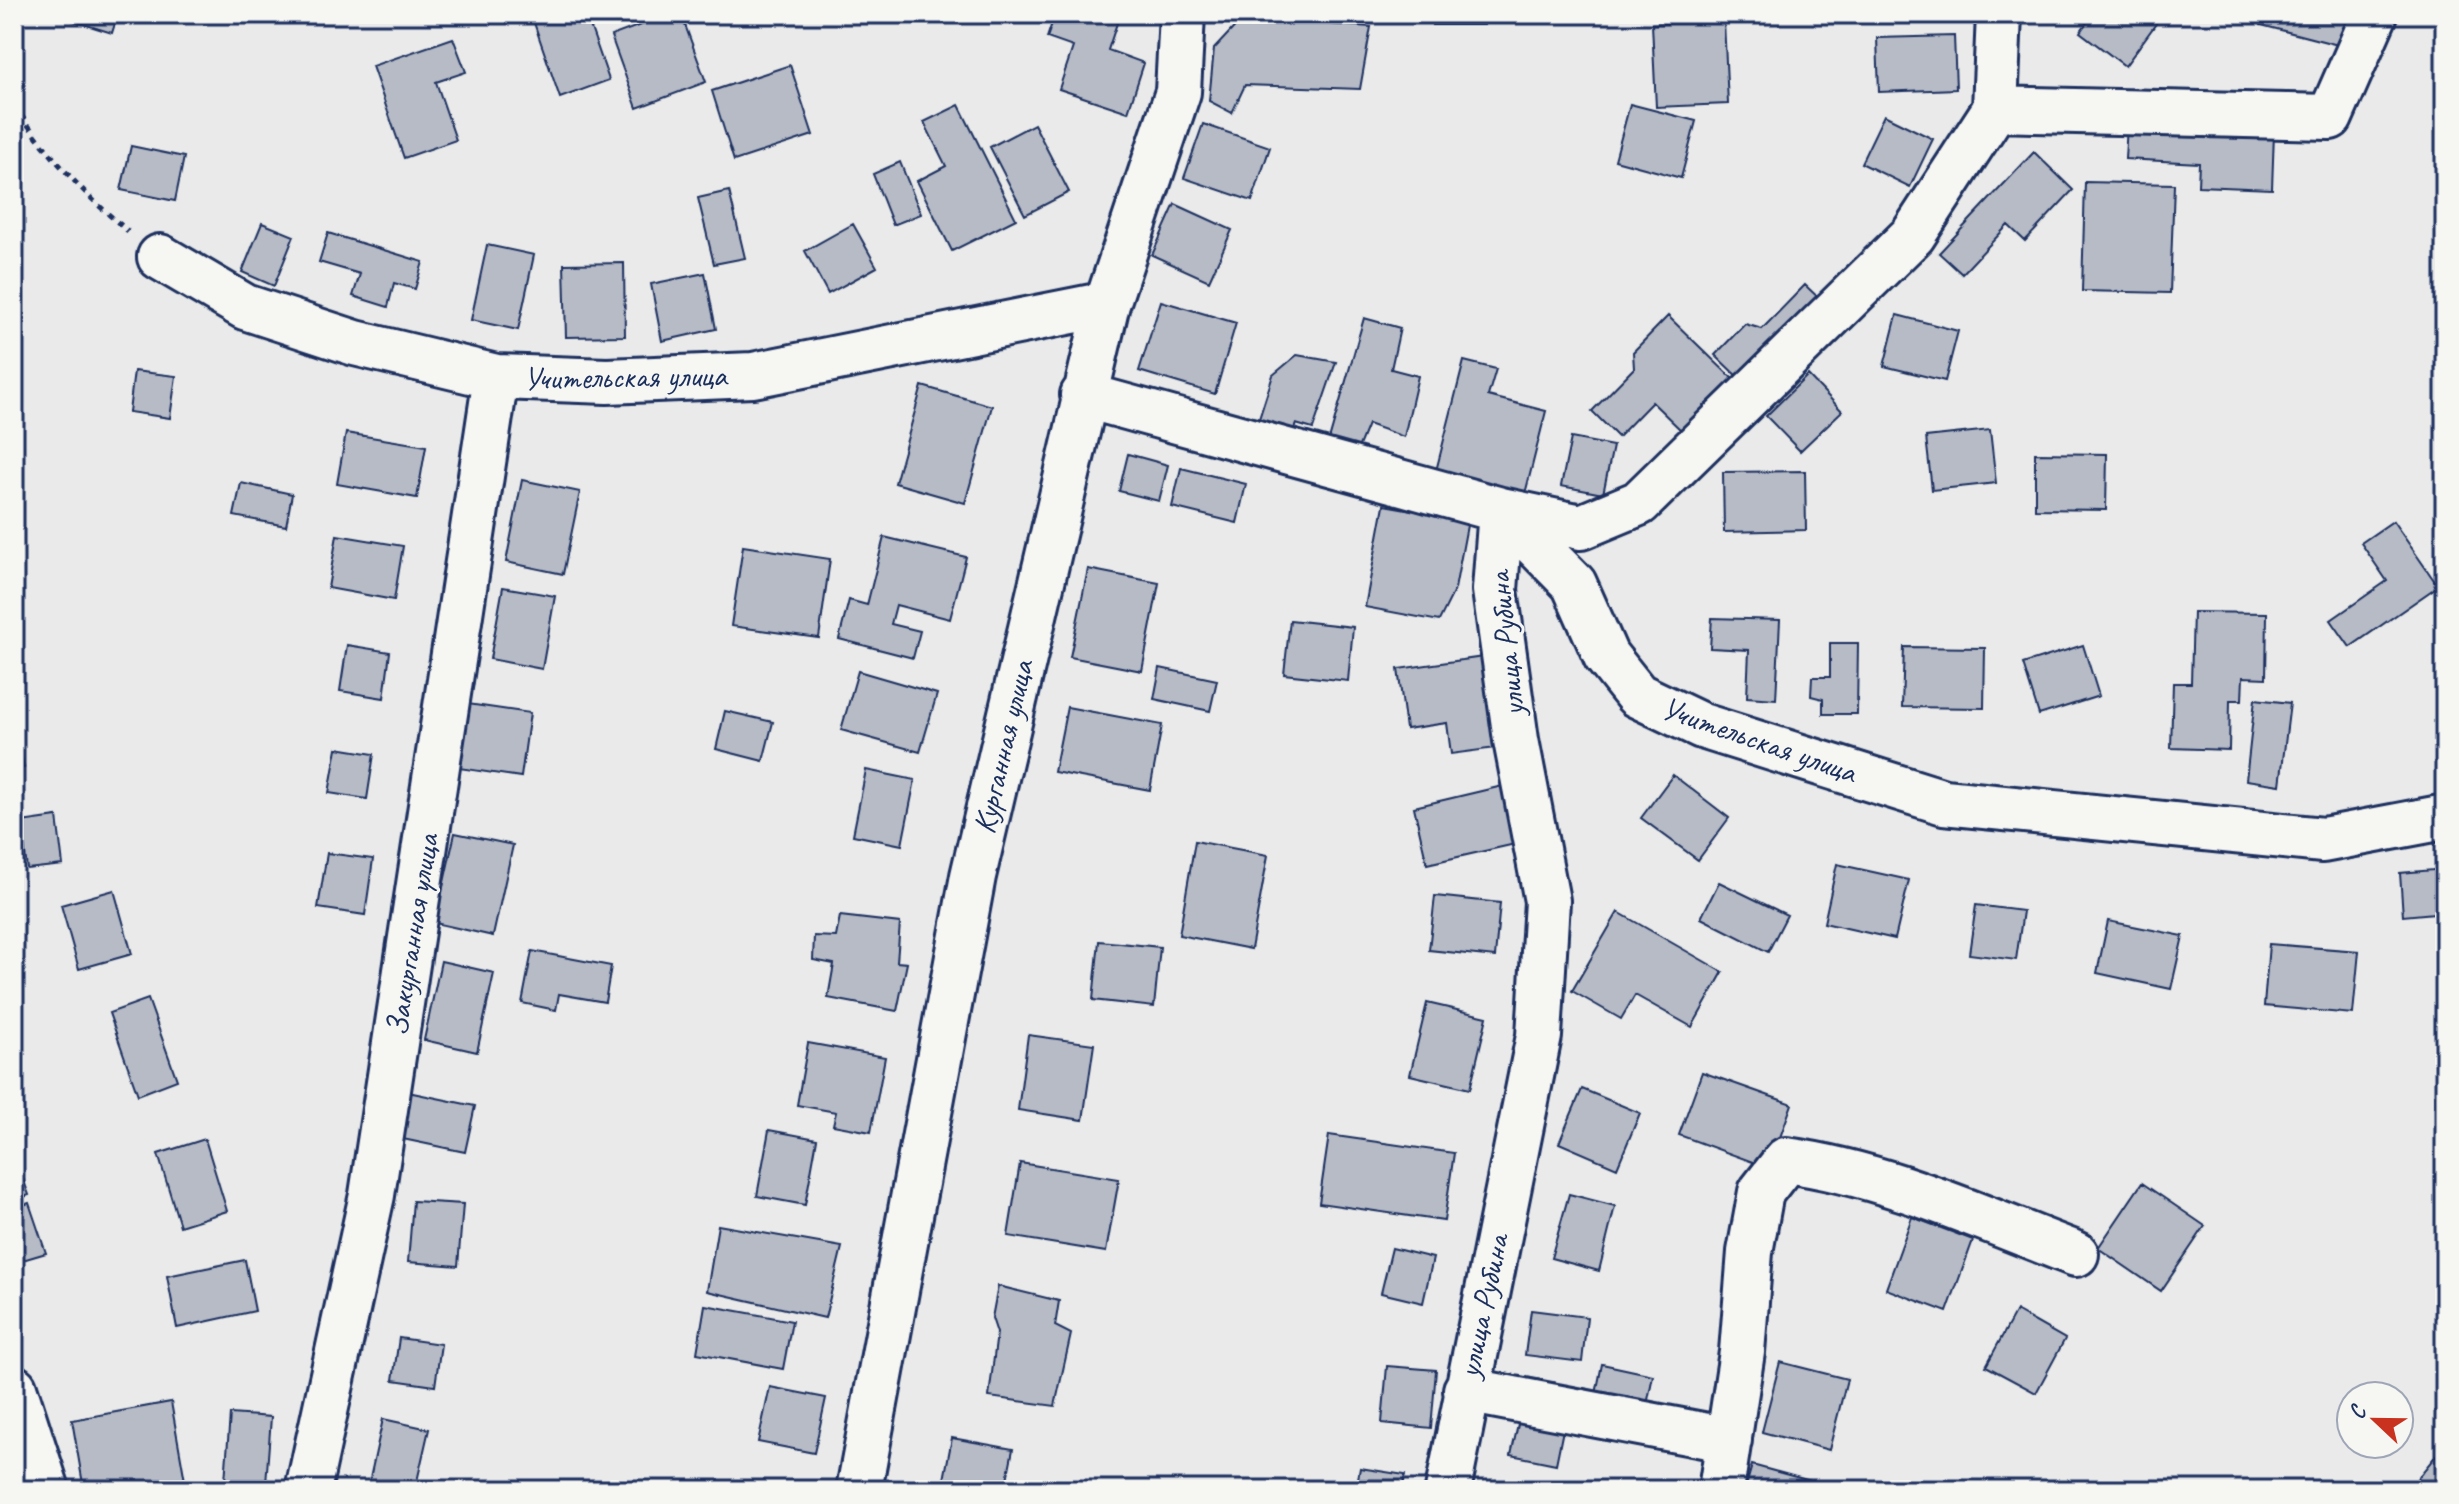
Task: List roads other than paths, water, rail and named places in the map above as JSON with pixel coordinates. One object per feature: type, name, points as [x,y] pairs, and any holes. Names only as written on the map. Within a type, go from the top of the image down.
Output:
[{"type":"street","name":"Курганная улица","points":[[859,1490],[973,876],[1083,395],[1107,304],[1178,92],[1182,14]]},
{"type":"street","points":[[1083,395],[1501,510],[1581,527],[1639,503],[1913,235],[1995,109],[1999,14]]},
{"type":"street","points":[[1995,109],[2330,117],[2375,14]]},
{"type":"street","name":"Учительская улица","points":[[160,257],[245,307],[355,343],[496,377],[607,381],[753,375],[1107,304]]},
{"type":"street","name":"Закурганная улица","points":[[308,1490],[372,1195],[496,377]]},
{"type":"street","name":"Учительская улица","points":[[1501,510],[1574,584],[1606,656],[1637,695],[1715,730],[1944,802],[2323,840],[2445,817]]},
{"type":"street","name":"улица Рубина","points":[[1448,1490],[1539,1036],[1547,901],[1516,740],[1495,590],[1501,510]]},
{"type":"street","points":[[1721,1490],[1750,1252],[1761,1192],[1786,1160],[1834,1167],[1904,1189],[2076,1254]]},
{"type":"street","points":[[14,1388],[47,1490]]},
{"type":"street","points":[[1466,1390],[1729,1440]]}]
